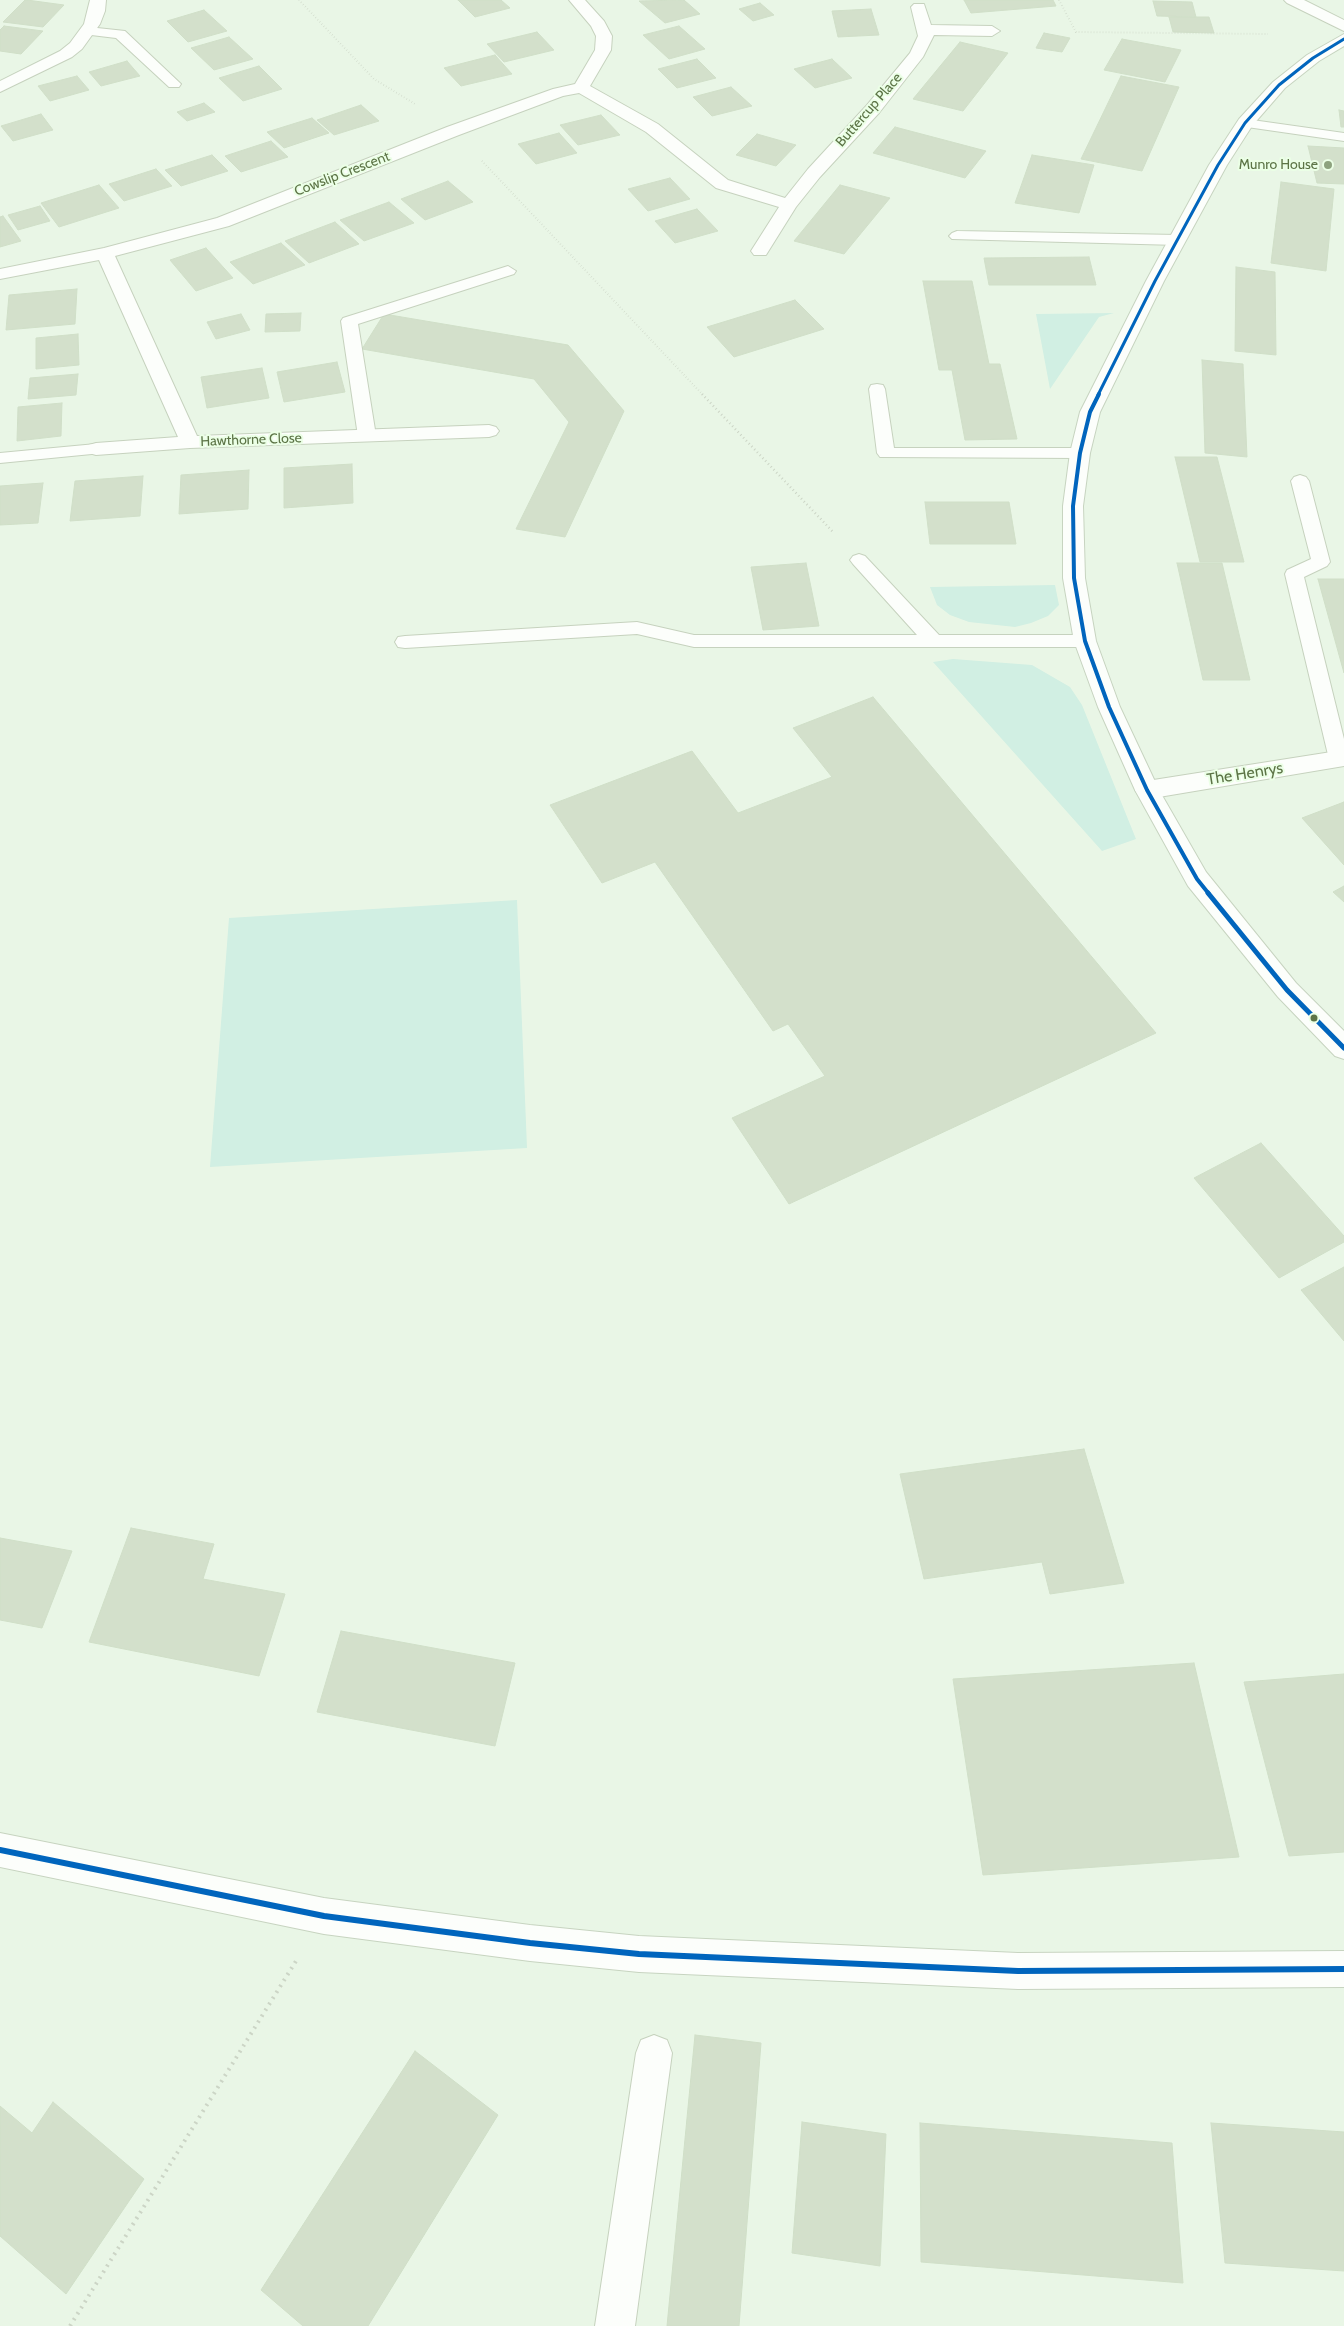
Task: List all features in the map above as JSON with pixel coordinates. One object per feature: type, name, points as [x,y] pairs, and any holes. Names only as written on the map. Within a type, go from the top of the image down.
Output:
[{"type":"street","points":[[0,87],[66,54],[88,31],[97,11],[98,0]]},
{"type":"street","points":[[577,0],[598,24],[604,36],[603,50],[581,88],[652,128],[722,184],[789,205]]},
{"type":"street","points":[[1292,0],[1344,26]]},
{"type":"street","points":[[919,7],[925,30],[992,31]]},
{"type":"street","name":"Buttercup Place","points":[[760,252],[789,205],[814,173],[872,110],[917,54],[926,36],[925,30]]},
{"type":"street","points":[[1344,39],[1313,58],[1279,85],[1246,123],[1218,166],[1115,360],[1090,412],[1080,453],[1073,506],[1074,578],[1085,641],[1109,707],[1147,790],[1197,879],[1288,990],[1344,1048]]},
{"type":"street","name":"Cowslip Crescent","points":[[0,274],[106,253],[222,222],[453,131],[559,92],[581,88]]},
{"type":"street","name":"Hawthorne Close","points":[[106,253],[190,442],[489,431]]},
{"type":"street","points":[[96,449],[190,442]]},
{"type":"street","name":"The Henrys","points":[[1147,790],[1341,758]]},
{"type":"street","points":[[0,1850],[324,1916],[530,1943],[639,1954],[1018,1971],[1344,1969]]},
{"type":"street","points":[[615,2326],[654,2053]]},
{"type":"lane","points":[[88,31],[120,34],[174,84]]},
{"type":"lane","points":[[1246,123],[1344,137]]},
{"type":"lane","points":[[957,236],[1178,240]]},
{"type":"lane","points":[[367,436],[349,321],[508,271]]},
{"type":"lane","points":[[877,389],[886,452],[1080,453]]},
{"type":"lane","points":[[0,458],[96,449]]},
{"type":"lane","points":[[1300,481],[1320,562],[1294,574],[1341,758]]},
{"type":"lane","points":[[859,560],[934,641]]},
{"type":"lane","points":[[406,642],[638,628],[694,641],[1085,641]]},
{"type":"path","points":[[299,0],[374,79],[418,106]]},
{"type":"path","points":[[1060,0],[1076,32],[1268,34]]},
{"type":"path","points":[[481,160],[859,560]]},
{"type":"path","points":[[70,2326],[324,1916]]},
{"type":"green space","points":[[1114,313],[1099,317],[1050,389],[1036,314]]},
{"type":"green space","points":[[1055,585],[1059,605],[1048,616],[1015,627],[969,622],[950,615],[937,605],[930,587]]},
{"type":"green space","points":[[953,659],[1032,665],[1070,687],[1082,705],[1136,839],[1102,851],[933,662]]},
{"type":"green space","points":[[517,900],[527,1148],[210,1167],[229,918]]},
{"type":"building","points":[[25,0],[64,5],[43,27],[3,22]]},
{"type":"building","points":[[458,0],[501,0],[510,8],[475,17]]},
{"type":"building","points":[[684,0],[700,14],[665,23],[639,1]]},
{"type":"building","points":[[964,0],[1053,0],[1056,6],[971,13]]},
{"type":"building","points":[[1153,1],[1192,2],[1196,17],[1157,16]]},
{"type":"building","points":[[760,3],[774,15],[753,21],[739,9]]},
{"type":"building","points":[[871,9],[879,35],[838,37],[832,11]]},
{"type":"building","points":[[204,10],[227,31],[188,42],[167,21]]},
{"type":"building","points":[[1169,17],[1209,17],[1214,33],[1173,32]]},
{"type":"building","points":[[4,26],[43,31],[21,54],[0,51],[0,30]]},
{"type":"building","points":[[679,26],[705,49],[669,59],[643,35]]},
{"type":"building","points":[[537,32],[554,50],[504,62],[487,44]]},
{"type":"building","points":[[1044,33],[1070,38],[1062,52],[1036,48]]},
{"type":"building","points":[[229,37],[253,59],[214,70],[191,48]]},
{"type":"building","points":[[1122,39],[1181,50],[1165,82],[1104,70]]},
{"type":"building","points":[[960,42],[1008,53],[963,111],[913,99]]},
{"type":"building","points":[[495,55],[512,74],[461,86],[444,68]]},
{"type":"building","points":[[697,59],[716,78],[677,88],[658,69]]},
{"type":"building","points":[[832,59],[852,78],[815,88],[794,69]]},
{"type":"building","points":[[127,61],[140,76],[101,86],[89,72]]},
{"type":"building","points":[[259,66],[282,89],[243,101],[219,78]]},
{"type":"building","points":[[77,76],[89,90],[50,101],[38,86]]},
{"type":"building","points":[[1121,76],[1179,87],[1142,171],[1081,159]]},
{"type":"building","points":[[731,87],[752,106],[712,116],[693,97]]},
{"type":"building","points":[[204,103],[215,112],[187,121],[177,112]]},
{"type":"building","points":[[361,105],[379,121],[334,135],[317,120]]},
{"type":"building","points":[[1339,110],[1344,111],[1344,127],[1341,127]]},
{"type":"building","points":[[41,114],[53,130],[13,141],[1,126]]},
{"type":"building","points":[[601,115],[620,135],[578,145],[560,125]]},
{"type":"building","points":[[312,118],[329,133],[284,148],[267,132]]},
{"type":"building","points":[[895,127],[986,151],[965,178],[873,153]]},
{"type":"building","points":[[559,133],[577,153],[536,164],[518,144]]},
{"type":"building","points":[[757,134],[796,145],[776,166],[736,155]]},
{"type":"building","points":[[271,141],[288,157],[241,172],[225,156]]},
{"type":"building","name":"Munro House","points":[[1308,146],[1344,148],[1344,184],[1317,183]]},
{"type":"building","points":[[212,155],[228,171],[181,186],[165,170]]},
{"type":"building","points":[[1032,155],[1094,165],[1079,213],[1015,203]]},
{"type":"building","points":[[156,169],[172,186],[124,201],[109,184]]},
{"type":"building","points":[[670,178],[690,199],[648,211],[628,189]]},
{"type":"building","points":[[448,181],[473,202],[425,220],[401,199]]},
{"type":"building","points":[[1281,182],[1334,189],[1326,271],[1271,263]]},
{"type":"building","points":[[99,185],[119,208],[59,227],[41,203]]},
{"type":"building","points":[[840,185],[890,198],[844,254],[794,241]]},
{"type":"building","points":[[389,202],[414,223],[364,241],[340,220]]},
{"type":"building","points":[[40,206],[50,221],[18,230],[8,215]]},
{"type":"building","points":[[697,209],[718,231],[675,243],[655,221]]},
{"type":"building","points":[[3,216],[21,241],[0,247],[0,217]]},
{"type":"building","points":[[335,222],[359,244],[309,263],[285,241]]},
{"type":"building","points":[[281,243],[305,265],[253,284],[230,262]]},
{"type":"building","points":[[206,248],[233,278],[196,291],[170,260]]},
{"type":"building","points":[[1089,257],[1096,285],[989,285],[984,258]]},
{"type":"building","points":[[1236,267],[1275,272],[1276,355],[1235,351]]},
{"type":"building","points":[[923,281],[972,281],[989,364],[1000,364],[1017,439],[965,440],[952,370],[939,370]]},
{"type":"building","points":[[77,289],[75,324],[6,330],[9,295]]},
{"type":"building","points":[[795,300],[824,329],[734,357],[707,327]]},
{"type":"building","points":[[301,313],[300,331],[265,332],[266,314]]},
{"type":"building","points":[[241,314],[250,330],[216,339],[207,322]]},
{"type":"building","points":[[384,314],[568,345],[624,411],[565,537],[516,529],[569,422],[534,379],[362,349]]},
{"type":"building","points":[[78,334],[79,365],[36,369],[36,338]]},
{"type":"building","points":[[1202,360],[1243,364],[1247,457],[1205,453]]},
{"type":"building","points":[[337,362],[345,392],[284,402],[277,372]]},
{"type":"building","points":[[262,368],[269,398],[207,408],[201,377]]},
{"type":"building","points":[[78,374],[76,395],[28,399],[30,378]]},
{"type":"building","points":[[62,403],[61,436],[17,441],[18,407]]},
{"type":"building","points":[[1175,457],[1217,457],[1244,562],[1200,562]]},
{"type":"building","points":[[352,464],[353,503],[284,508],[284,468]]},
{"type":"building","points":[[249,470],[248,509],[179,514],[181,475]]},
{"type":"building","points":[[143,476],[140,516],[70,521],[75,481]]},
{"type":"building","points":[[43,483],[38,523],[0,525],[0,486]]},
{"type":"building","points":[[925,502],[1009,502],[1016,544],[930,544]]},
{"type":"building","points":[[806,563],[819,626],[763,630],[751,567]]},
{"type":"building","points":[[1177,563],[1222,563],[1250,680],[1203,680]]},
{"type":"building","points":[[1318,579],[1344,579],[1344,673]]},
{"type":"building","points":[[873,697],[1156,1033],[789,1204],[732,1118],[825,1076],[788,1024],[773,1031],[655,862],[602,883],[550,805],[692,751],[738,813],[832,777],[793,728]]},
{"type":"building","points":[[1344,802],[1344,865],[1302,818]]},
{"type":"building","points":[[1344,886],[1344,902],[1333,892]]},
{"type":"building","points":[[1261,1143],[1344,1236],[1344,1242],[1279,1278],[1194,1178]]},
{"type":"building","points":[[1344,1267],[1344,1341],[1301,1290]]},
{"type":"building","points":[[1084,1449],[1124,1583],[1050,1594],[1042,1562],[924,1579],[900,1474]]},
{"type":"building","points":[[131,1528],[214,1544],[203,1579],[285,1594],[259,1676],[89,1642]]},
{"type":"building","points":[[0,1538],[72,1551],[42,1628],[0,1620]]},
{"type":"building","points":[[341,1631],[515,1663],[495,1746],[317,1712]]},
{"type":"building","points":[[1194,1663],[1239,1857],[983,1875],[953,1679]]},
{"type":"building","points":[[1344,1674],[1344,1852],[1289,1856],[1244,1682]]},
{"type":"building","points":[[695,2035],[761,2043],[739,2326],[667,2326]]},
{"type":"building","points":[[415,2051],[498,2115],[368,2326],[303,2326],[261,2290]]},
{"type":"building","points":[[53,2102],[144,2179],[66,2294],[0,2236],[0,2106],[32,2133]]},
{"type":"building","points":[[802,2122],[886,2134],[880,2266],[792,2253]]},
{"type":"building","points":[[920,2123],[1172,2143],[1183,2283],[921,2262]]},
{"type":"building","points":[[1211,2123],[1344,2132],[1344,2271],[1225,2263]]},
{"type":"transit line","points":[[1344,39],[1313,58],[1279,85],[1245,123],[1218,165],[1155,281],[1090,412],[1080,453],[1073,506],[1074,578],[1085,641],[1109,707],[1147,790],[1197,879],[1287,990],[1344,1048]]},
{"type":"transit line","points":[[0,1850],[324,1916],[530,1943],[639,1954],[1018,1971],[1344,1969]]},
{"type":"place","name":"Munro House","points":[[1328,165]]}]
